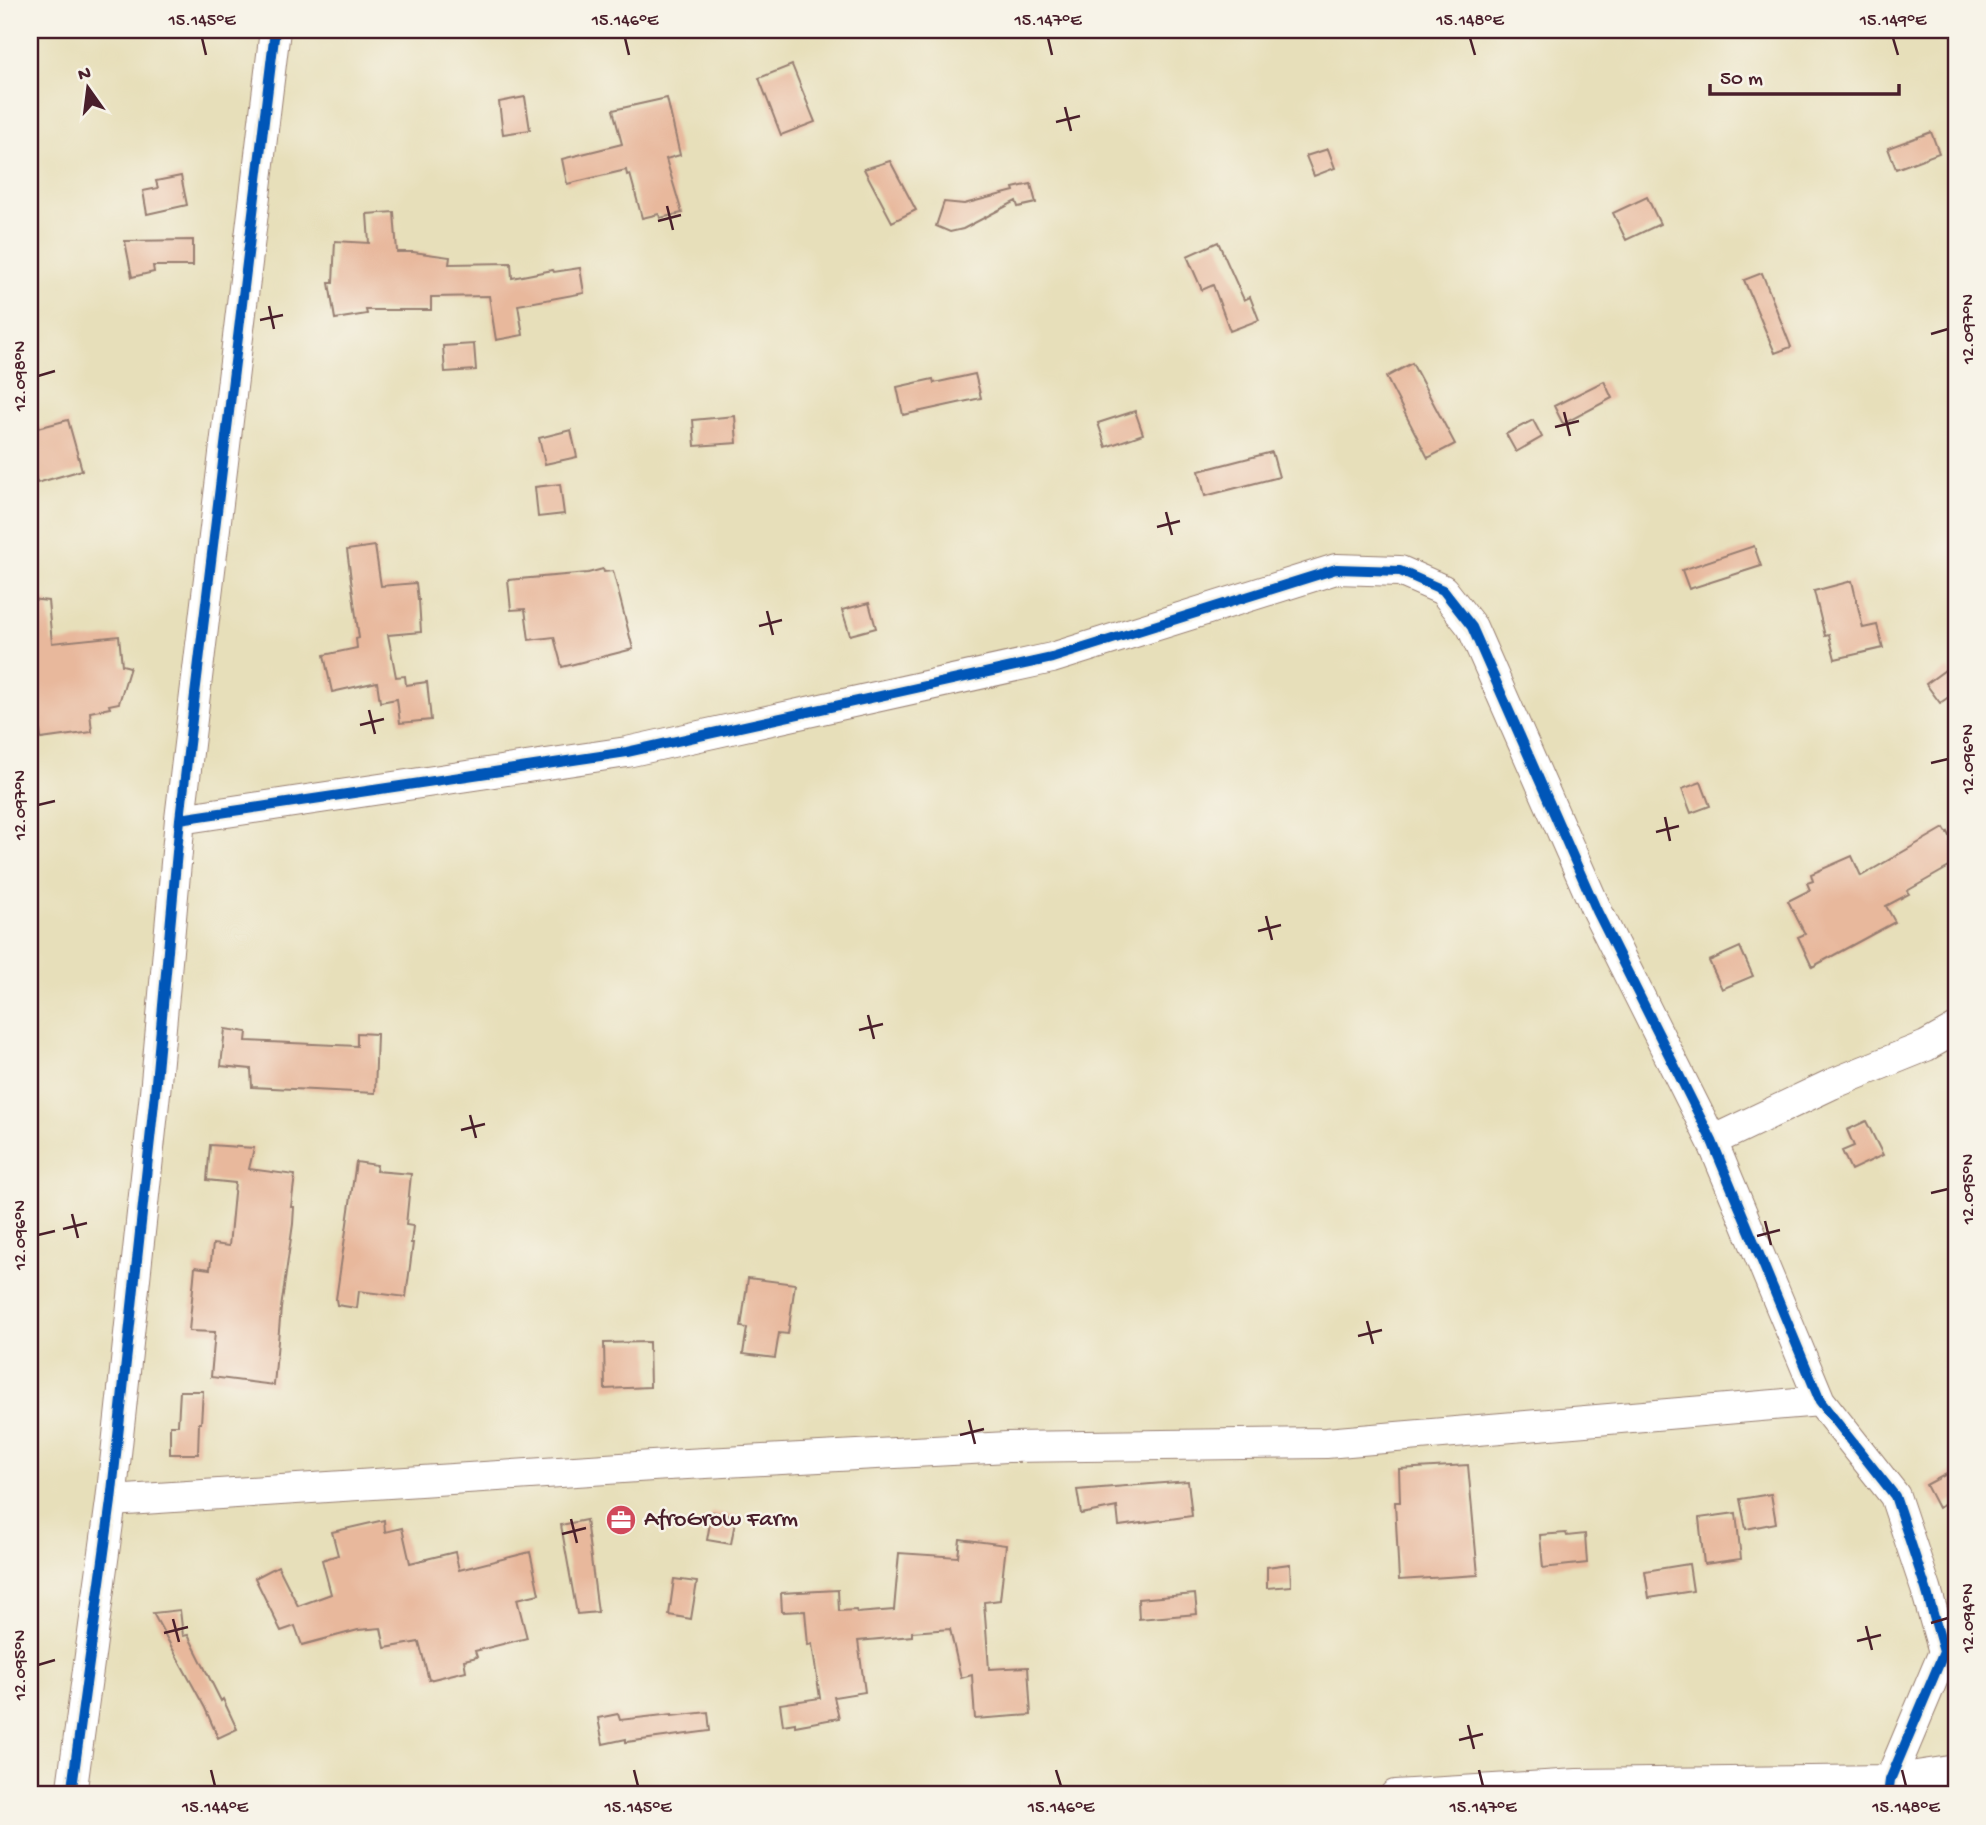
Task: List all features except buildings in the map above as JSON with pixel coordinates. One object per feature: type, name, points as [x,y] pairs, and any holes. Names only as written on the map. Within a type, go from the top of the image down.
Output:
[{"type":"street","points":[[71,1795],[111,1501],[156,1080],[180,819],[275,30]]},
{"type":"street","points":[[180,819],[627,752],[1052,658],[1336,569],[1400,571],[1443,590],[1472,627],[1597,911],[1712,1141],[1820,1402],[1895,1496],[1944,1652],[1889,1788]]},
{"type":"street","points":[[1712,1141],[1832,1084],[1926,1046],[1956,1029]]},
{"type":"street","points":[[111,1501],[668,1465],[1009,1447],[1326,1443],[1820,1402]]},
{"type":"street","points":[[1395,1795],[1577,1784],[1889,1788],[1956,1770]]},
{"type":"cycle path","points":[[71,1795],[111,1501],[155,1093],[180,819],[275,30]]},
{"type":"cycle path","points":[[180,819],[627,752],[1052,658],[1336,569],[1400,571],[1443,590],[1472,627],[1597,911],[1712,1141],[1820,1401],[1895,1496],[1944,1652],[1890,1780],[1888,1795]]},
{"type":"place","name":"AfroGrow Farm","points":[[621,1520]]}]
